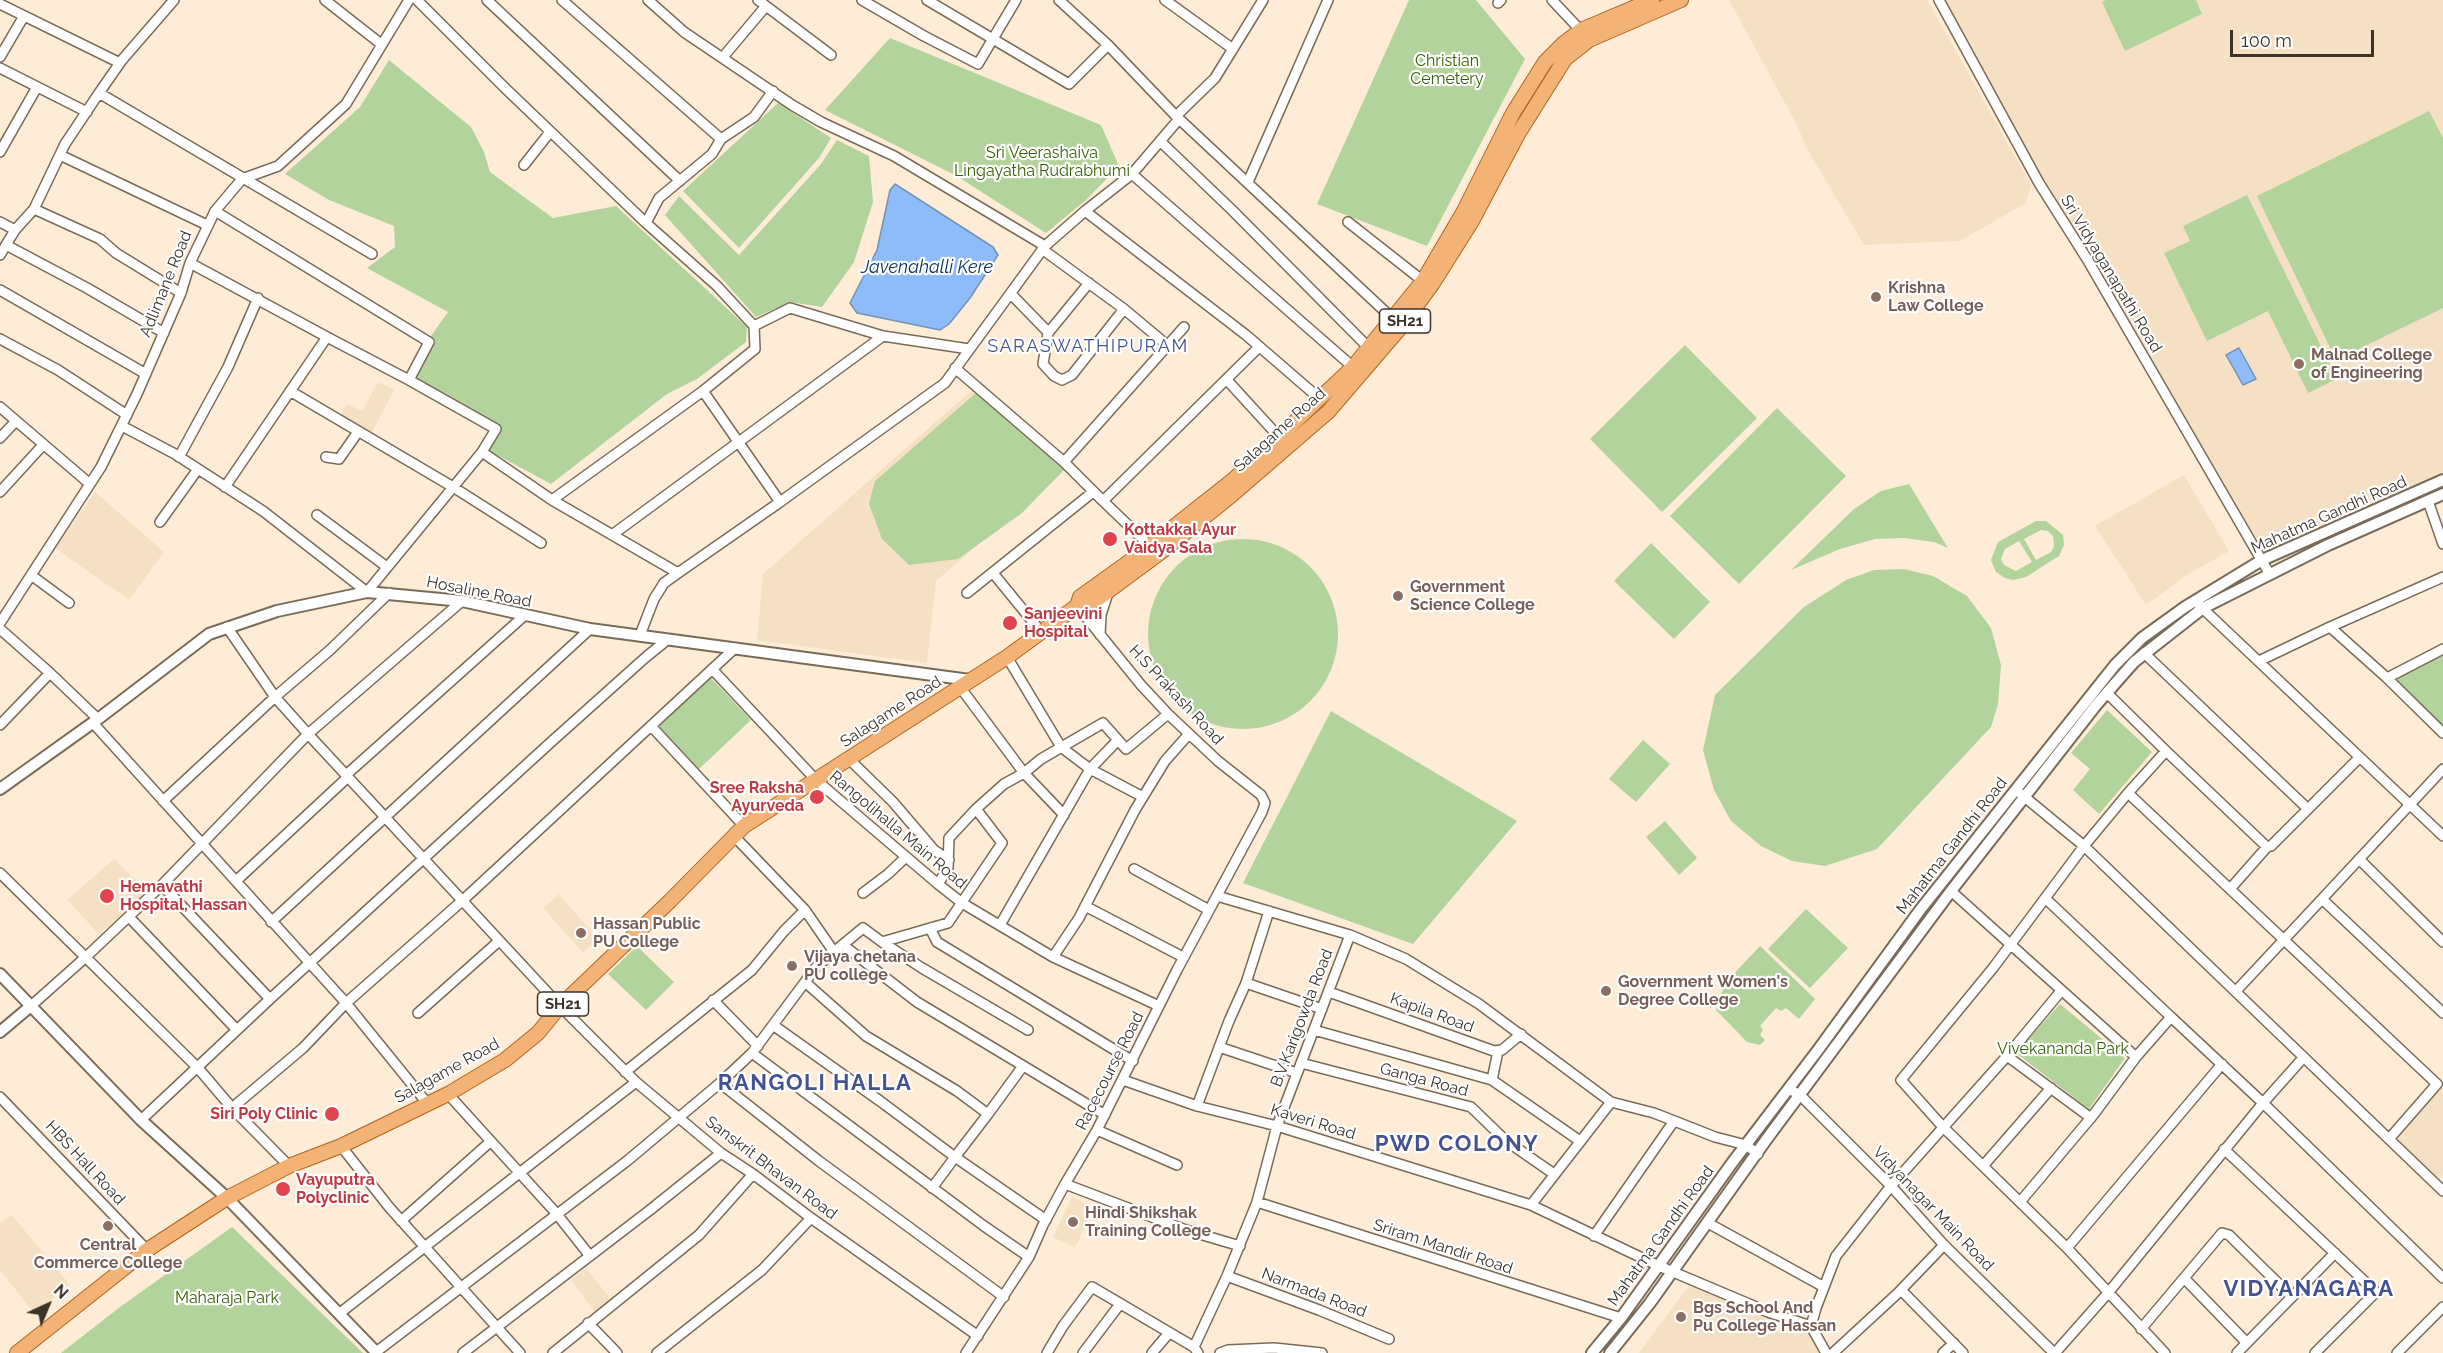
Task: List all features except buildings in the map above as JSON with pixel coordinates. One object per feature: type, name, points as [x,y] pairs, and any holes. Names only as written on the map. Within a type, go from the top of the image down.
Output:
[{"type":"main road","points":[[1077,606],[1080,597],[1133,560],[1154,550],[1233,480],[1370,349],[1423,280],[1464,211],[1513,113],[1545,62],[1564,43],[1651,3],[1681,0]]},
{"type":"main road","name":"Salagame Road","points":[[17,1353],[147,1250],[227,1198],[448,1094],[505,1060],[538,1033],[560,1006],[739,831],[1007,657],[1077,606],[1088,606],[1154,550],[1233,494],[1328,412],[1401,327],[1472,221],[1518,134],[1565,59],[1585,35]]},
{"type":"street","points":[[0,255],[15,230],[34,209],[60,155],[99,93],[120,63],[174,0]]},
{"type":"street","points":[[325,0],[381,45]]},
{"type":"street","name":"Adlimane Road","points":[[0,623],[90,484],[122,426],[181,293],[190,263],[215,211],[242,179],[278,166],[346,104],[409,0]]},
{"type":"street","points":[[417,0],[550,132],[646,223],[717,286],[754,326],[755,349],[703,391],[552,500]]},
{"type":"street","points":[[487,0],[680,181]]},
{"type":"street","points":[[562,0],[721,139]]},
{"type":"street","points":[[648,0],[684,32],[820,122],[894,156],[1044,248],[1167,345]]},
{"type":"street","points":[[862,0],[978,64],[1016,0]]},
{"type":"street","points":[[927,0],[1069,84],[1108,45]]},
{"type":"street","points":[[1059,0],[1108,45],[1178,117],[1392,318]]},
{"type":"street","points":[[1165,0],[1233,49]]},
{"type":"street","points":[[640,634],[654,599],[664,583],[945,383],[1044,248],[1085,211],[1132,174],[1178,117],[1215,78],[1262,0]]},
{"type":"street","points":[[1248,182],[1328,0]]},
{"type":"street","points":[[1552,0],[1585,35]]},
{"type":"street","name":"Sri Vidyaganapathi Road","points":[[1939,0],[2039,183],[2087,260],[2269,573]]},
{"type":"street","points":[[723,57],[762,3],[831,55]]},
{"type":"street","points":[[0,4],[120,63]]},
{"type":"street","points":[[0,57],[24,16]]},
{"type":"street","points":[[0,68],[87,112]]},
{"type":"street","points":[[0,152],[37,87]]},
{"type":"street","points":[[646,223],[659,198],[712,154],[721,139],[754,117],[773,91]]},
{"type":"street","points":[[99,93],[186,142],[242,179],[372,254]]},
{"type":"street","points":[[524,165],[550,132]]},
{"type":"street","points":[[1160,141],[1370,349]]},
{"type":"street","points":[[60,155],[207,225]]},
{"type":"street","points":[[1132,174],[1353,367]]},
{"type":"street","points":[[34,209],[100,239],[116,253],[181,293]]},
{"type":"street","points":[[215,211],[429,342],[409,380]]},
{"type":"street","points":[[1085,211],[1259,347],[1320,399]]},
{"type":"street","points":[[0,222],[15,230]]},
{"type":"street","points":[[1348,222],[1423,280]]},
{"type":"street","points":[[6,245],[87,288],[164,333]]},
{"type":"street","points":[[122,426],[179,457],[263,511],[367,592],[482,452],[496,429],[190,263]]},
{"type":"street","points":[[1089,283],[1047,333],[1042,358],[1043,364],[1054,376],[1062,380],[1068,379],[1124,309]]},
{"type":"street","points":[[0,290],[146,375]]},
{"type":"street","points":[[1011,294],[1047,333]]},
{"type":"street","points":[[179,457],[228,367],[258,298]]},
{"type":"street","points":[[754,326],[789,308],[883,336],[969,349]]},
{"type":"street","points":[[1064,462],[1184,327]]},
{"type":"street","points":[[612,535],[883,336]]},
{"type":"street","points":[[225,487],[327,337]]},
{"type":"street","points":[[0,339],[58,370],[127,415]]},
{"type":"street","points":[[1103,501],[1259,347]]},
{"type":"street","points":[[956,368],[1064,462],[1154,550]]},
{"type":"street","points":[[1227,380],[1279,437]]},
{"type":"street","points":[[290,391],[453,487],[541,543]]},
{"type":"street","points":[[703,391],[780,502]]},
{"type":"street","points":[[0,407],[90,484]]},
{"type":"street","points":[[0,438],[16,421]]},
{"type":"street","points":[[326,458],[339,459],[358,432]]},
{"type":"street","points":[[0,492],[43,445]]},
{"type":"street","points":[[482,452],[552,500],[678,573]]},
{"type":"street","points":[[160,522],[198,469]]},
{"type":"street","name":"Mahatma Gandhi Road","points":[[1592,1353],[1621,1318],[1901,935],[2115,665],[2142,638],[2199,605],[2262,560],[2443,480]]},
{"type":"street","points":[[967,593],[1093,492]]},
{"type":"street","name":"Mahatma Gandhi Road","points":[[1612,1352],[1951,891],[2107,693],[2144,653],[2199,605],[2443,494]]},
{"type":"street","points":[[2428,501],[2443,544]]},
{"type":"street","points":[[317,515],[387,567]]},
{"type":"street","points":[[993,573],[1042,633]]},
{"type":"street","points":[[31,575],[69,603]]},
{"type":"street","points":[[2259,661],[2443,578]]},
{"type":"street","points":[[1100,635],[1101,615],[1108,591]]},
{"type":"street","name":"Hosaline Road","points":[[0,789],[95,721],[209,634],[277,611],[367,592],[462,601],[590,629],[640,634],[667,640],[965,683]]},
{"type":"street","points":[[163,801],[275,697],[330,650],[389,593]]},
{"type":"street","points":[[0,1032],[87,956],[162,885],[308,734],[462,601]]},
{"type":"street","points":[[2199,605],[2443,836]]},
{"type":"street","name":"H.S Prakash Road","points":[[1077,606],[1188,735],[1262,795]]},
{"type":"street","points":[[236,881],[347,776],[525,615]]},
{"type":"street","name":"Sanskrit Bhavan Road","points":[[227,627],[275,697],[308,734],[560,1006],[625,1072],[721,1153],[978,1336]]},
{"type":"street","points":[[2330,627],[2387,678],[2443,733]]},
{"type":"street","points":[[0,629],[50,673],[95,721],[201,845],[346,1003],[427,1104]]},
{"type":"street","points":[[271,922],[590,629]]},
{"type":"street","points":[[141,1120],[309,962],[667,640]]},
{"type":"street","points":[[232,1108],[303,1048],[346,1003],[462,901],[735,648]]},
{"type":"street","points":[[2387,678],[2443,650]]},
{"type":"street","points":[[2144,653],[2308,809]]},
{"type":"street","points":[[1007,657],[1061,747],[1090,769],[1143,797]]},
{"type":"street","name":"Rangolihalla Main Road","points":[[712,669],[816,780],[962,903],[1053,957],[1159,1006]]},
{"type":"street","points":[[0,725],[50,673]]},
{"type":"street","points":[[965,683],[1024,773],[1064,815]]},
{"type":"street","points":[[2107,693],[2267,847]]},
{"type":"street","points":[[938,884],[948,868],[951,834],[1004,784],[1103,723],[1126,749],[1168,714]]},
{"type":"street","points":[[651,726],[805,910],[834,952]]},
{"type":"street","points":[[1053,957],[1085,906],[1143,797],[1165,761],[1188,735]]},
{"type":"street","points":[[1000,926],[1090,769],[1118,740]]},
{"type":"street","points":[[2165,1353],[2067,1248],[1943,1127],[1901,1080],[2011,944],[2084,846],[2166,751]]},
{"type":"street","points":[[2230,889],[2267,847],[2271,846],[2359,758]]},
{"type":"street","points":[[849,759],[893,802],[930,846],[949,860]]},
{"type":"street","points":[[2236,991],[2443,769]]},
{"type":"street","points":[[2015,789],[2084,846],[2303,1058],[2441,1186]]},
{"type":"street","points":[[2128,793],[2283,940],[2440,1081],[2389,1139]]},
{"type":"street","name":"Racecourse Road","points":[[969,1352],[1029,1257],[1065,1184],[1105,1115],[1183,957],[1262,812],[1265,803],[1262,795]]},
{"type":"street","points":[[882,942],[948,923],[1002,843],[976,809]]},
{"type":"street","points":[[863,893],[906,857]]},
{"type":"street","points":[[2359,859],[2443,942]]},
{"type":"street","points":[[1134,869],[1209,910]]},
{"type":"street","points":[[0,873],[87,956],[198,1068],[232,1108],[289,1167]]},
{"type":"street","points":[[162,885],[270,999]]},
{"type":"street","points":[[1951,891],[2136,1057]]},
{"type":"street","points":[[1217,896],[1350,935],[1406,959],[1479,1004],[1611,1102],[1654,1113],[1715,1137],[1746,1145],[1758,1154]]},
{"type":"street","points":[[2045,898],[2263,1103],[2443,1278]]},
{"type":"street","points":[[2322,899],[2443,1013]]},
{"type":"street","points":[[1085,906],[1183,957]]},
{"type":"street","points":[[625,1072],[752,970],[784,931],[805,910]]},
{"type":"street","points":[[1197,1106],[1246,983],[1269,911]]},
{"type":"street","points":[[129,916],[237,1030]]},
{"type":"street","points":[[0,974],[141,1120],[227,1198],[377,1353],[627,1161],[720,1083],[755,1049],[817,966],[864,928],[922,969],[1028,1030]]},
{"type":"street","points":[[930,928],[937,942],[1133,1060]]},
{"type":"street","name":"B.V.Karigowda Road","points":[[1196,1350],[1257,1202],[1277,1126],[1350,935]]},
{"type":"street","points":[[1901,935],[1911,945]]},
{"type":"street","points":[[418,1013],[499,940]]},
{"type":"street","points":[[843,945],[917,1002],[1105,1115]]},
{"type":"street","points":[[805,982],[866,1036],[957,1091],[988,1114]]},
{"type":"street","points":[[1246,983],[1322,1009]]},
{"type":"street","points":[[1826,1353],[1811,1326],[1836,1256],[1891,1186],[2007,1056],[2061,991]]},
{"type":"street","name":"Kapila Road","points":[[1329,992],[1498,1051]]},
{"type":"street","points":[[713,1000],[755,1049],[932,1188],[1029,1257]]},
{"type":"street","points":[[2020,1202],[2091,1118],[2136,1057],[2171,1017]]},
{"type":"street","points":[[773,1025],[1046,1220]]},
{"type":"street","points":[[1314,1030],[1492,1080],[1580,1141]]},
{"type":"street","points":[[1492,1080],[1498,1051],[1521,1034]]},
{"type":"street","points":[[1219,1047],[1297,1073]]},
{"type":"street","points":[[2007,1056],[2091,1118]]},
{"type":"street","points":[[2054,1353],[2108,1293],[2224,1149],[2303,1058]]},
{"type":"street","name":"Ganga Road","points":[[1301,1063],[1471,1107],[1505,1140],[1554,1174]]},
{"type":"street","points":[[2067,1248],[2222,1064]]},
{"type":"street","points":[[932,1188],[1023,1066]]},
{"type":"street","name":"Kaveri Road","points":[[1123,1080],[1197,1106],[1277,1126],[1531,1205],[1672,1272],[1768,1312],[1811,1326]]},
{"type":"street","points":[[340,1313],[636,1082]]},
{"type":"street","points":[[720,1083],[819,1161],[1004,1297]]},
{"type":"street","points":[[1983,1166],[2051,1088]]},
{"type":"street","name":"Vidyanagar Main Road","points":[[1789,1089],[1800,1095],[1891,1186],[1944,1245],[2054,1353]]},
{"type":"street","points":[[448,1094],[557,1214],[590,1256]]},
{"type":"street","name":"HBS Hall Road","points":[[0,1097],[147,1250]]},
{"type":"street","points":[[1531,1205],[1611,1102]]},
{"type":"street","points":[[1594,1236],[1674,1120]]},
{"type":"street","points":[[1097,1130],[1177,1166]]},
{"type":"street","points":[[401,1221],[490,1142]]},
{"type":"street","points":[[341,1146],[401,1221],[520,1353]]},
{"type":"street","points":[[2224,1149],[2376,1292],[2315,1353]]},
{"type":"street","points":[[463,1353],[721,1153]]},
{"type":"street","points":[[553,1353],[699,1235],[753,1174]]},
{"type":"street","points":[[1065,1184],[1186,1230],[1240,1246]]},
{"type":"street","name":"Sriram Mandir Road","points":[[1257,1202],[1621,1318]]},
{"type":"street","points":[[657,1353],[762,1270],[811,1218]]},
{"type":"street","points":[[1708,1223],[1824,1287]]},
{"type":"street","points":[[2141,1329],[2222,1233],[2225,1233],[2292,1297]]},
{"type":"street","points":[[1833,1353],[1901,1290],[1944,1245]]},
{"type":"street","points":[[2237,1353],[2335,1253]]},
{"type":"street","name":"Narmada Road","points":[[1227,1276],[1389,1339]]},
{"type":"street","points":[[2184,1278],[2247,1343]]},
{"type":"street","points":[[1047,1353],[1063,1326],[1092,1287],[1196,1350]]},
{"type":"street","points":[[1901,1290],[1963,1353]]},
{"type":"street","points":[[1083,1353],[1120,1304]]},
{"type":"street","points":[[2397,1353],[2443,1307]]},
{"type":"street","points":[[588,1323],[617,1353]]},
{"type":"street","points":[[1152,1353],[1169,1333]]},
{"type":"street","points":[[1601,1342],[1612,1352]]},
{"type":"street","points":[[1943,1353],[1954,1344]]},
{"type":"street","points":[[1220,1353],[1228,1350],[1274,1348],[1322,1353]]},
{"type":"shaded area","points":[[1729,0],[1927,0],[2031,185],[2026,203],[1960,241],[1864,245],[1806,147],[1798,127]]},
{"type":"shaded area","name":"Malnad College of Engineering","points":[[1944,0],[2443,0],[2443,472],[2262,549],[2093,257],[2043,179]]},
{"type":"shaded area","points":[[378,382],[394,390],[370,436],[338,419],[347,404],[362,411]]},
{"type":"shaded area","points":[[973,389],[1064,470],[936,581],[927,663],[757,640],[763,574]]},
{"type":"shaded area","points":[[2184,475],[2229,551],[2189,574],[2146,605],[2095,526]]},
{"type":"shaded area","points":[[95,492],[164,552],[129,600],[55,548]]},
{"type":"shaded area","name":"Hemavathi Hospital, Hassan","points":[[114,859],[148,892],[99,934],[67,900]]},
{"type":"shaded area","points":[[559,894],[598,939],[583,953],[543,908]]},
{"type":"shaded area","points":[[2443,1084],[2443,1175],[2439,1179],[2396,1138]]},
{"type":"shaded area","name":"Hindi Shikshak Training College","points":[[1072,1197],[1094,1208],[1075,1248],[1053,1237]]},
{"type":"shaded area","points":[[12,1215],[70,1285],[34,1313],[0,1270],[0,1223]]},
{"type":"shaded area","points":[[586,1268],[613,1302],[597,1315],[571,1280]]},
{"type":"shaded area","points":[[1691,1283],[1810,1332],[1821,1353],[1639,1353]]},
{"type":"green space","name":"Christian Cemetery","points":[[1409,0],[1476,0],[1525,59],[1427,246],[1317,204]]},
{"type":"green space","points":[[2105,0],[2196,0],[2202,14],[2125,51],[2102,2]]},
{"type":"green space","name":"Sri Veerashaiva Lingayatha Rudrabhumi","points":[[890,38],[1101,125],[1119,166],[1086,200],[1046,233],[955,175],[825,110]]},
{"type":"green space","points":[[389,60],[471,127],[484,152],[490,172],[553,218],[616,206],[747,327],[746,342],[697,379],[667,394],[551,484],[488,450],[494,423],[414,379],[431,336],[448,312],[367,268],[395,247],[394,226],[329,200],[285,174],[360,107]]},
{"type":"green space","points":[[778,103],[831,138],[819,158],[739,248],[683,191]]},
{"type":"green space","points":[[2429,111],[2443,138],[2443,308],[2336,360],[2257,196]]},
{"type":"green space","points":[[837,140],[869,156],[873,202],[854,262],[822,307],[790,302],[756,317],[665,215],[679,196],[739,255],[821,164]]},
{"type":"green space","points":[[2247,195],[2337,379],[2308,393],[2268,311],[2207,341],[2164,253],[2190,241],[2183,226]]},
{"type":"green space","points":[[1685,345],[1757,418],[1662,512],[1590,439]]},
{"type":"green space","points":[[977,392],[1064,470],[1022,513],[958,559],[909,565],[882,539],[869,504],[875,481]]},
{"type":"green space","points":[[1777,408],[1846,476],[1739,584],[1670,516]]},
{"type":"green space","points":[[1909,484],[1948,548],[1934,542],[1904,538],[1875,539],[1840,549],[1791,570],[1854,509],[1881,491]]},
{"type":"green space","points":[[2036,521],[2046,521],[2063,535],[2064,545],[2059,556],[2026,577],[2013,580],[1996,572],[1991,560],[1998,542]],"holes":[[[2041,530],[2048,531],[2053,536],[2054,546],[2051,552],[2036,560],[2024,539]],[[2019,541],[2032,562],[2016,571],[2004,565],[2001,559],[2005,549]]]},
{"type":"green space","points":[[1252,539],[1262,540],[1288,550],[1304,560],[1317,573],[1334,606],[1338,634],[1337,653],[1327,679],[1317,695],[1304,708],[1288,718],[1262,728],[1234,729],[1224,728],[1198,718],[1182,708],[1169,695],[1159,679],[1149,653],[1148,625],[1149,615],[1159,589],[1169,573],[1182,560],[1198,550],[1224,540]]},
{"type":"green space","points":[[1651,543],[1710,602],[1674,639],[1614,581]]},
{"type":"green space","points":[[1904,569],[1933,576],[1967,596],[1991,628],[2001,665],[1998,704],[1991,727],[1877,849],[1825,866],[1792,861],[1761,846],[1731,821],[1714,790],[1703,750],[1715,695],[1804,607],[1846,580],[1874,570]]},
{"type":"green space","points":[[2443,656],[2443,726],[2395,679]]},
{"type":"green space","points":[[711,678],[751,720],[699,769],[659,726]]},
{"type":"green space","points":[[2107,710],[2152,752],[2099,814],[2073,790],[2090,769],[2071,753]]},
{"type":"green space","points":[[1331,711],[1517,821],[1413,944],[1243,883]]},
{"type":"green space","points":[[1643,740],[1670,764],[1636,802],[1609,779]]},
{"type":"green space","points":[[1665,821],[1697,858],[1679,875],[1646,837]]},
{"type":"green space","points":[[1806,909],[1848,948],[1810,988],[1768,949]]},
{"type":"green space","points":[[637,946],[674,982],[646,1010],[608,974]]},
{"type":"green space","points":[[1760,946],[1815,999],[1799,1019],[1786,1008],[1781,1011],[1776,1008],[1760,1026],[1763,1030],[1760,1035],[1765,1040],[1760,1045],[1747,1042],[1716,1010],[1718,999],[1730,978]]},
{"type":"green space","name":"Vivekananda Park","points":[[2060,1004],[2125,1058],[2089,1109],[2016,1053]]},
{"type":"green space","name":"Maharaja Park","points":[[232,1227],[363,1353],[61,1353],[120,1307]]},
{"type":"water","name":"Javenahalli Kere","points":[[895,184],[993,247],[998,255],[970,298],[949,324],[940,330],[857,313],[850,303],[877,250],[890,190]]},
{"type":"water","points":[[2239,348],[2256,379],[2243,385],[2226,355]]},
{"type":"place","name":"Krishna Law College","points":[[1876,297]]},
{"type":"place","name":"Malnad College of Engineering","points":[[2299,364]]},
{"type":"place","name":"Kottakkal Ayur Vaidya Sala","points":[[1110,539]]},
{"type":"place","name":"Government Science College","points":[[1398,596]]},
{"type":"place","name":"Sanjeevini Hospital","points":[[1010,623]]},
{"type":"place","name":"Sree Raksha Ayurveda","points":[[817,797]]},
{"type":"place","name":"Hemavathi Hospital, Hassan","points":[[107,896]]},
{"type":"place","name":"Hassan Public PU College","points":[[581,933]]},
{"type":"place","name":"Vijaya chetana PU college","points":[[792,966]]},
{"type":"place","name":"Government Women's Degree College","points":[[1606,991]]},
{"type":"place","name":"Siri Poly Clinic","points":[[332,1114]]},
{"type":"place","name":"Vayuputra Polyclinic","points":[[283,1189]]},
{"type":"place","name":"Hindi Shikshak Training College","points":[[1073,1222]]},
{"type":"place","name":"Central Commerce College","points":[[108,1226]]},
{"type":"place","name":"Bgs School And Pu College Hassan","points":[[1681,1317]]},
{"type":"district","name":"SARASWATHIPURAM","points":[[1088,347]]},
{"type":"district","name":"RANGOLI HALLA","points":[[815,1083]]},
{"type":"district","name":"PWD COLONY","points":[[1457,1144]]},
{"type":"district","name":"VIDYANAGARA","points":[[2309,1289]]}]
